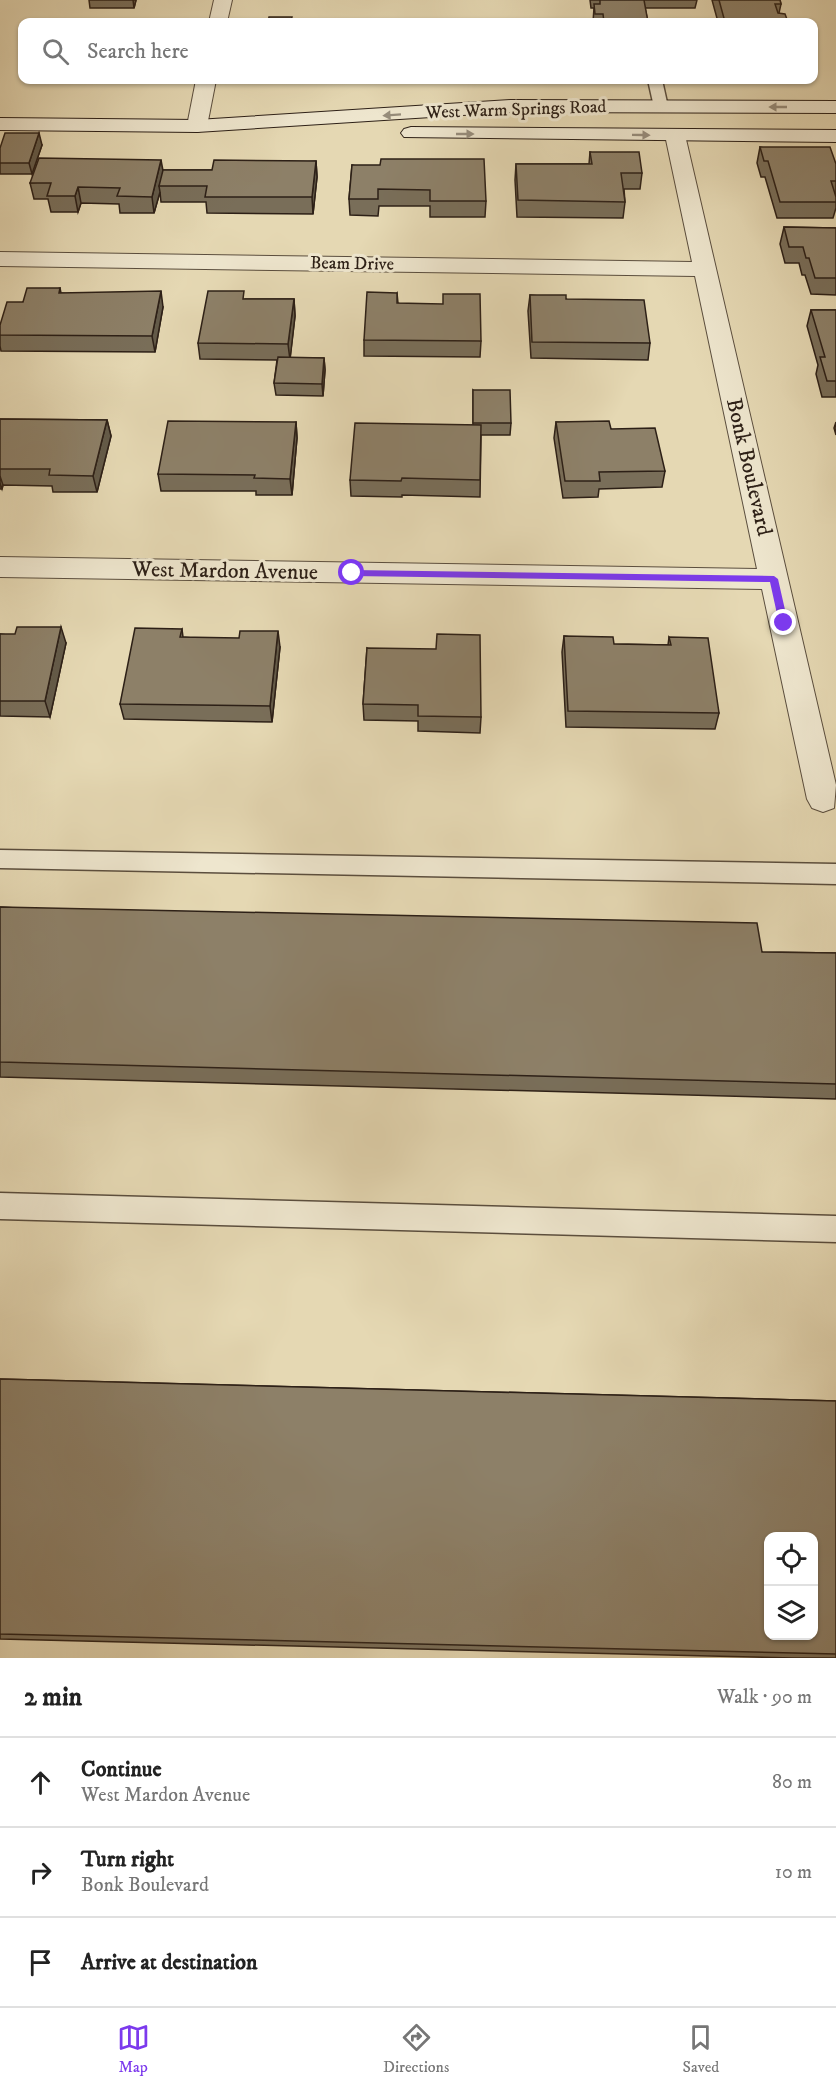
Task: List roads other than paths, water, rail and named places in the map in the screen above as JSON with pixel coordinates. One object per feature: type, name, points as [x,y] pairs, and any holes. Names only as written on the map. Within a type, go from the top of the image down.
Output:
[{"type":"street","points":[[219,18],[223,0]]},
{"type":"street","points":[[197,126],[205,84]]},
{"type":"street","name":"West Warm Springs Road","points":[[197,126],[510,106],[836,107]]},
{"type":"street","name":"West Warm Springs Road","points":[[0,124],[197,126],[270,132],[836,136]]},
{"type":"street","name":"Bonk Boulevard","points":[[675,135],[823,799]]},
{"type":"street","name":"Beam Drive","points":[[0,259],[704,268]]},
{"type":"street","name":"West Mardon Avenue","points":[[0,567],[774,579]]},
{"type":"lane","points":[[656,84],[661,107]]},
{"type":"lane","points":[[0,859],[836,874]]},
{"type":"lane","points":[[0,1206],[836,1229]]}]
